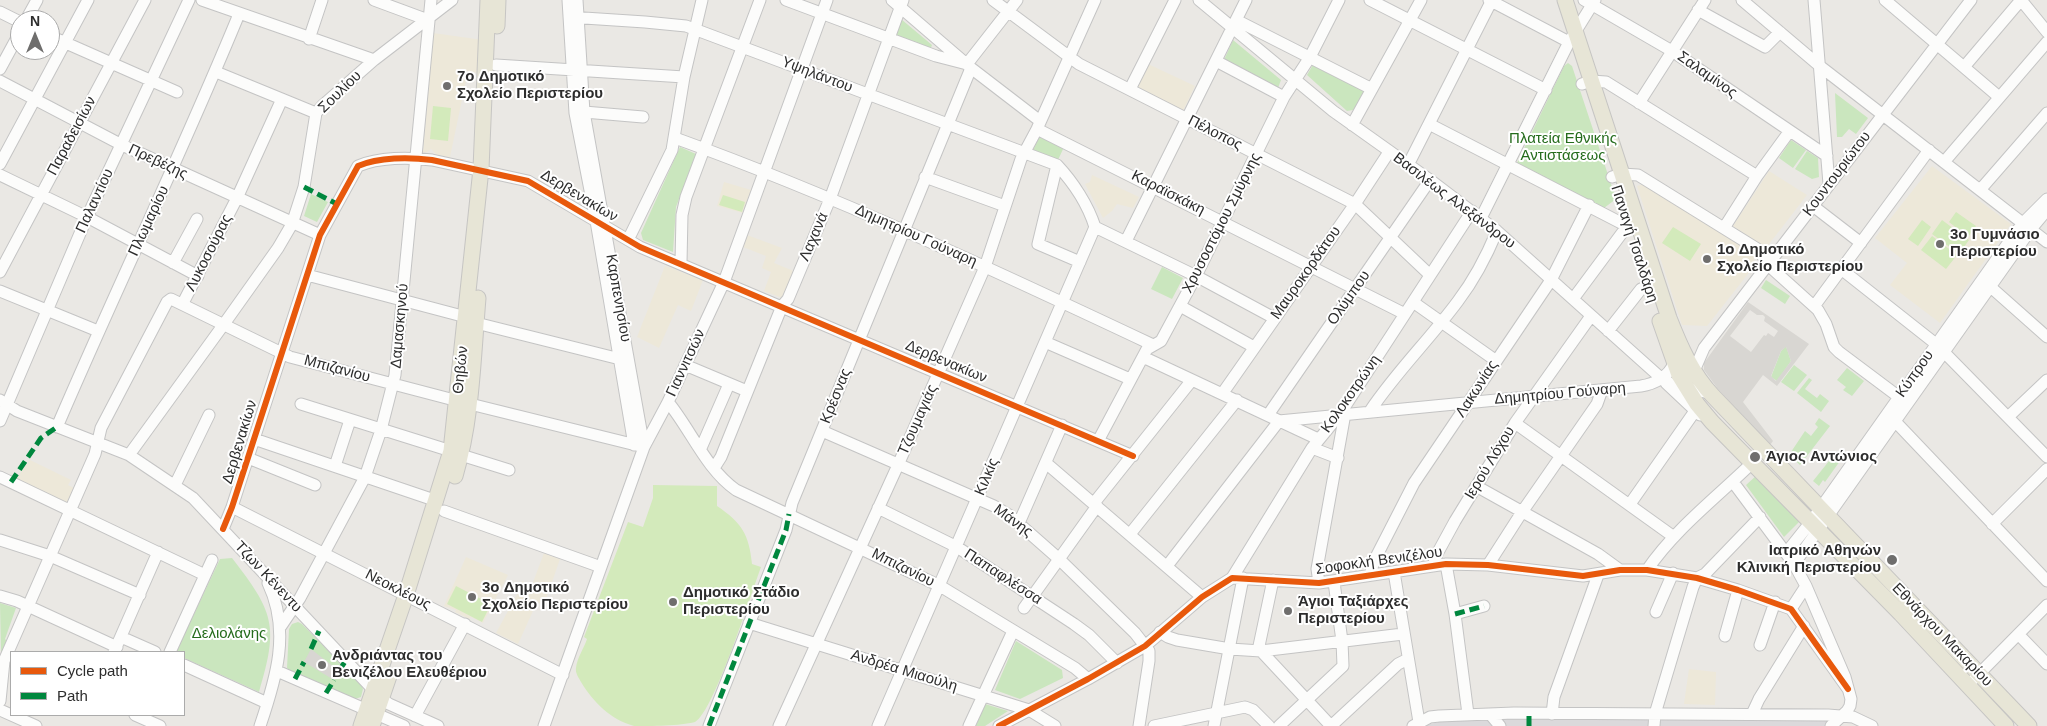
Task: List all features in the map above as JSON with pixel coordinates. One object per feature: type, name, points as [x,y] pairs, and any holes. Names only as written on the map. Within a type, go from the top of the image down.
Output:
[{"type":"main road","name":"Θηβών","points":[[486,170],[488,0]]},
{"type":"main road","name":"Θηβών","points":[[361,726],[372,717],[382,698],[410,597],[456,453],[463,403],[496,65],[498,0]]},
{"type":"main road","name":"Παναγή Τσαλδάρη","points":[[1555,0],[1572,37]]},
{"type":"main road","name":"Παναγή Τσαλδάρη","points":[[1565,0],[1572,37],[1634,226],[1674,363],[1687,388],[1712,422]]},
{"type":"main road","name":"Παναγή Τσαλδάρη","points":[[1652,284],[1681,348],[1694,371],[1710,393]]},
{"type":"main road","name":"Εθνάρχου Μακαρίου","points":[[1710,393],[2029,726]]},
{"type":"main road","name":"Εθνάρχου Μακαρίου","points":[[1712,422],[1901,614],[2006,726]]},
{"type":"street","points":[[0,164],[88,0]]},
{"type":"street","name":"Παραδεισίων","points":[[0,272],[145,0]]},
{"type":"street","name":"Παλαντίου","points":[[0,421],[3,403],[87,217],[189,0]]},
{"type":"street","points":[[202,0],[309,39],[374,60]]},
{"type":"street","points":[[309,39],[322,0]]},
{"type":"street","points":[[374,0],[428,20]]},
{"type":"street","name":"Δαμασκηνού","points":[[281,626],[295,607],[365,477],[381,430],[392,385],[398,356],[431,0]]},
{"type":"street","name":"Σουλίου","points":[[129,454],[278,248],[292,224],[304,187],[316,113],[374,60],[452,0]]},
{"type":"street","name":"Καρπενησίου","points":[[568,0],[574,18]]},
{"type":"street","name":"Καρπενησίου","points":[[577,0],[574,18],[575,113],[601,224]]},
{"type":"street","points":[[628,240],[672,150],[684,77],[702,0]]},
{"type":"street","points":[[681,263],[684,205],[760,0]]},
{"type":"street","points":[[786,0],[936,56],[969,66]]},
{"type":"street","name":"Γιαννιτσών","points":[[544,726],[601,567],[639,446],[668,402],[724,282],[827,0]]},
{"type":"street","name":"Πέλοπος","points":[[993,0],[1068,58],[1355,204],[1430,275]]},
{"type":"street","name":"Κρέσνας","points":[[709,726],[786,530],[789,514],[948,123],[969,66],[1017,0]]},
{"type":"street","name":"Τζουμαγιάς","points":[[779,726],[939,373],[985,267],[1025,152],[1095,0]]},
{"type":"street","points":[[1130,89],[1175,0]]},
{"type":"street","name":"Βασιλέως Αλεξάνδρου","points":[[1199,0],[1235,23],[1372,88]]},
{"type":"street","points":[[1126,241],[1246,0]]},
{"type":"street","name":"Χρυσοστόμου Σμύρνης","points":[[1098,440],[1143,357],[1153,344],[1161,341],[1196,276],[1284,97],[1310,57],[1339,0]]},
{"type":"street","points":[[1370,0],[1546,90]]},
{"type":"street","points":[[1352,125],[1421,0]]},
{"type":"street","points":[[1408,165],[1491,0],[1572,37]]},
{"type":"street","points":[[1742,0],[1821,67],[2047,242]]},
{"type":"street","points":[[1814,0],[1821,67],[1829,184]]},
{"type":"street","points":[[1885,0],[1999,97]]},
{"type":"street","name":"Κουντουριώτου","points":[[1694,371],[1704,348],[1971,0]]},
{"type":"street","points":[[1964,67],[2021,0],[2047,32]]},
{"type":"street","name":"Λαχανά","points":[[714,468],[721,457],[782,306],[788,298],[830,199],[890,39],[899,2]]},
{"type":"street","name":"Καραϊσκάκη","points":[[899,2],[969,66],[1038,125],[1404,314]]},
{"type":"street","name":"Κολοκοτρώνη","points":[[1238,578],[1273,508],[1315,443],[1340,414],[1430,275],[1476,214],[1509,164],[1590,2]]},
{"type":"street","name":"Σαλαμίνος","points":[[1590,2],[1672,51],[1827,156]]},
{"type":"street","points":[[1640,103],[1702,5],[1765,47],[1780,32]]},
{"type":"street","name":"Πλωμαρίου","points":[[57,427],[98,331],[216,72],[240,14]]},
{"type":"street","name":"Υψηλάντου","points":[[574,18],[686,26],[1057,165]]},
{"type":"street","name":"Βασιλέως Αλεξάνδρου","points":[[1235,23],[1296,81],[1352,125],[1430,180],[1497,231],[1661,378],[1673,385],[1710,393]]},
{"type":"street","points":[[60,40],[177,92]]},
{"type":"street","points":[[1944,162],[2047,42]]},
{"type":"street","points":[[0,69],[10,50]]},
{"type":"street","points":[[1216,61],[1284,97]]},
{"type":"street","points":[[496,65],[684,77]]},
{"type":"street","name":"Καρπενησίου","points":[[576,70],[639,446]]},
{"type":"street","points":[[216,72],[316,113]]},
{"type":"street","name":"Πρεβέζης","points":[[0,81],[122,145],[292,224],[320,235]]},
{"type":"street","points":[[1586,82],[1606,82],[1757,176]]},
{"type":"street","name":"Λυκοσούρας","points":[[97,441],[101,428],[168,302],[171,299],[183,303],[198,276],[237,198],[282,99]]},
{"type":"street","points":[[584,112],[643,117]]},
{"type":"street","points":[[1980,190],[2047,113]]},
{"type":"street","points":[[1429,124],[1634,226]]},
{"type":"street","points":[[1724,228],[1757,176],[1789,132]]},
{"type":"street","name":"Δημητρίου Γούναρη","points":[[675,138],[764,172],[904,230],[1153,344]]},
{"type":"street","points":[[1814,305],[1929,150]]},
{"type":"street","name":"Μαυροκορδάτου","points":[[1222,394],[1355,204],[1389,152]]},
{"type":"street","name":"Δερβενακίων","points":[[223,529],[232,507],[320,235],[358,166],[374,162],[416,158],[486,170],[538,185],[628,240],[1133,456]]},
{"type":"street","points":[[1057,165],[1068,176],[1088,210],[1095,227],[1196,276],[1274,318]]},
{"type":"street","points":[[1057,165],[1038,244],[1080,262]]},
{"type":"street","points":[[0,175],[87,217],[198,276]]},
{"type":"street","points":[[1617,175],[1638,175],[1759,250],[1768,264],[1814,305],[1824,318],[1834,347],[1903,400]]},
{"type":"street","points":[[925,177],[1005,206]]},
{"type":"street","name":"Ολύμπου","points":[[1268,416],[1430,180]]},
{"type":"street","name":"Κύπρου","points":[[1794,564],[1824,512],[1986,282],[2047,199]]},
{"type":"street","name":"Λακωνίας","points":[[1370,575],[1374,561],[1404,500],[1495,360],[1551,280],[1589,205]]},
{"type":"street","points":[[1813,206],[1861,243]]},
{"type":"street","name":"Κύπρου","points":[[2027,226],[2047,210]]},
{"type":"street","points":[[173,263],[197,218]]},
{"type":"street","points":[[1573,300],[1622,233],[1634,226]]},
{"type":"street","name":"Κιλκίς","points":[[878,726],[1095,227]]},
{"type":"street","points":[[1370,411],[1382,392],[1441,322],[1472,281],[1497,231]]},
{"type":"street","points":[[1841,269],[1940,347],[2047,457]]},
{"type":"street","points":[[307,275],[624,360]]},
{"type":"street","points":[[1986,282],[2047,337]]},
{"type":"street","points":[[1608,331],[1642,288],[1652,284]]},
{"type":"street","points":[[0,291],[98,331]]},
{"type":"street","points":[[1413,302],[1495,360]]},
{"type":"street","name":"Μπιζανίου","points":[[183,303],[290,357],[392,385],[639,446]]},
{"type":"street","points":[[1180,306],[1254,347]]},
{"type":"street","name":"Ιερού Λόχου","points":[[1433,566],[1437,554],[1476,486],[1532,396],[1591,316]]},
{"type":"street","points":[[1045,342],[1130,379]]},
{"type":"street","points":[[1681,348],[1694,351],[1704,348]]},
{"type":"street","points":[[1143,357],[1279,421],[1338,458]]},
{"type":"street","points":[[1674,363],[1672,368],[1661,378],[1695,411],[1712,422]]},
{"type":"street","points":[[685,365],[747,392]]},
{"type":"street","points":[[1641,386],[1648,377],[1648,367]]},
{"type":"street","name":"Δημητρίου Γούναρη","points":[[1279,421],[1641,386],[1653,383],[1661,378]]},
{"type":"street","points":[[1024,608],[1095,505],[1192,380]]},
{"type":"street","points":[[2008,417],[2047,380]]},
{"type":"street","points":[[701,448],[729,384]]},
{"type":"street","points":[[1488,565],[1522,512],[1597,404],[1602,390]]},
{"type":"street","points":[[1130,534],[1237,400]]},
{"type":"street","name":"Μπιζανίου","points":[[668,402],[714,468],[726,483],[736,490],[940,586],[1075,668],[1088,679]]},
{"type":"street","name":"Τζων Κένεντυ","points":[[3,403],[57,427],[129,454],[175,485],[201,506],[382,698]]},
{"type":"street","points":[[301,404],[509,470]]},
{"type":"street","points":[[1630,504],[1695,411]]},
{"type":"street","points":[[1319,583],[1317,569],[1344,419],[1340,414]]},
{"type":"street","points":[[175,485],[209,415]]},
{"type":"street","points":[[1891,417],[2047,582]]},
{"type":"street","points":[[335,466],[350,420]]},
{"type":"street","points":[[1167,566],[1279,421]]},
{"type":"street","points":[[1515,423],[1674,537]]},
{"type":"street","points":[[1019,523],[1062,425]]},
{"type":"street","name":"Μάνης","points":[[822,431],[1002,511],[1019,523],[1059,559],[1135,633],[1145,646]]},
{"type":"street","points":[[254,439],[365,477],[601,567]]},
{"type":"street","points":[[0,701],[5,661],[95,454],[97,441]]},
{"type":"street","points":[[248,458],[315,485]]},
{"type":"street","points":[[1046,463],[1202,597]]},
{"type":"street","points":[[1647,570],[1656,556],[1674,537],[1752,463]]},
{"type":"street","points":[[1992,524],[2047,469]]},
{"type":"street","points":[[0,477],[205,575]]},
{"type":"street","points":[[1733,482],[1794,564],[1806,586],[1845,677],[1851,699],[1850,706],[1843,716],[1831,726]]},
{"type":"street","points":[[1476,486],[1598,554],[1620,570]]},
{"type":"street","name":"Νεοκλέους","points":[[232,507],[563,675]]},
{"type":"street","name":"Παπαφλέσσα","points":[[878,508],[957,547],[1088,635],[1117,663]]},
{"type":"street","points":[[1655,720],[1697,578],[1705,574],[1760,518]]},
{"type":"street","name":"Κύπρου","points":[[1786,553],[1814,527]]},
{"type":"street","points":[[0,540],[50,556],[140,596]]},
{"type":"street","points":[[117,646],[158,552]]},
{"type":"street","points":[[170,651],[212,560]]},
{"type":"street","points":[[1446,564],[1455,614],[1468,714]]},
{"type":"street","name":"Σοφοκλή Βενιζέλου","points":[[1238,578],[1319,583],[1334,582],[1446,564],[1488,565],[1583,576],[1620,570],[1647,570],[1697,578],[1791,608]]},
{"type":"street","points":[[1394,572],[1403,634],[1424,723],[1468,714],[1579,714],[1655,720],[1752,714],[1843,716],[1853,717],[1872,726]]},
{"type":"street","points":[[1656,612],[1673,573]]},
{"type":"street","points":[[260,726],[277,671],[281,626],[276,602],[265,575]]},
{"type":"street","points":[[1552,714],[1554,697],[1598,575]]},
{"type":"street","points":[[999,726],[1088,679],[1145,646],[1202,597],[1238,578]]},
{"type":"street","points":[[1214,726],[1230,649],[1238,578]]},
{"type":"street","points":[[1273,580],[1259,646],[1261,651],[1306,701],[1331,726],[1398,664],[1408,659]]},
{"type":"street","points":[[1279,726],[1343,666],[1342,641],[1334,582]]},
{"type":"street","points":[[1806,586],[1791,608],[1848,689]]},
{"type":"street","points":[[1725,636],[1738,590]]},
{"type":"street","points":[[0,596],[117,646],[148,651]]},
{"type":"street","points":[[1760,645],[1775,602]]},
{"type":"street","points":[[1968,686],[2047,605]]},
{"type":"street","points":[[1455,614],[1484,606]]},
{"type":"street","name":"Ανδρέα Μιαούλη","points":[[749,623],[1029,710],[1055,726]]},
{"type":"street","points":[[415,716],[465,624]]},
{"type":"street","points":[[1752,714],[1759,699],[1804,626]]},
{"type":"street","points":[[968,726],[1013,631]]},
{"type":"street","points":[[1160,632],[1176,640],[1230,649],[1261,651],[1403,634]]},
{"type":"street","points":[[2019,635],[2047,664]]},
{"type":"street","points":[[1140,726],[1150,661],[1149,652],[1145,646]]},
{"type":"street","points":[[185,665],[267,703]]},
{"type":"street","points":[[277,671],[372,717],[404,726]]},
{"type":"street","points":[[382,698],[438,726]]},
{"type":"street","points":[[1154,726],[1249,708],[1269,726]]},
{"type":"street","points":[[1490,714],[1500,726]]},
{"type":"street","points":[[1578,726],[1579,714]]},
{"type":"street","points":[[1740,714],[1740,726]]},
{"type":"street","points":[[14,716],[36,726]]},
{"type":"street","points":[[140,718],[160,726]]},
{"type":"shaded area","name":"7ο Δημοτικό Σχολείο Περιστερίου","points":[[433,33],[483,40],[482,74],[468,71],[450,157],[437,155],[431,149],[423,152]]},
{"type":"shaded area","points":[[1148,64],[1195,86],[1183,111],[1136,88]]},
{"type":"shaded area","name":"3ο Γυμνάσιο Περιστερίου","points":[[1932,166],[2011,224],[1940,323],[1890,285],[1907,263],[1875,238]]},
{"type":"shaded area","points":[[1769,171],[1807,195],[1766,248],[1733,226]]},
{"type":"shaded area","points":[[1092,175],[1139,197],[1133,208],[1117,204],[1103,218],[1085,184],[1090,182]]},
{"type":"shaded area","points":[[724,182],[751,190],[743,213],[717,206]]},
{"type":"shaded area","name":"1ο Δημοτικό Σχολείο Περιστερίου","points":[[1644,184],[1753,253],[1755,265],[1707,326],[1682,325],[1637,186]]},
{"type":"shaded area","points":[[747,235],[782,248],[774,263],[796,272],[785,299],[764,291],[771,272],[762,268],[766,256],[743,247]]},
{"type":"shaded area","points":[[665,266],[703,280],[691,311],[678,305],[659,348],[637,337]]},
{"type":"shaded area","points":[[1748,302],[1809,344],[1777,386],[1763,375],[1743,402],[1773,441],[1770,445],[1718,389],[1704,370],[1704,363]],"holes":[[[1750,310],[1757,315],[1763,315],[1765,317],[1764,321],[1778,331],[1774,337],[1768,333],[1766,336],[1764,335],[1751,352],[1730,336]],[[1786,347],[1791,361],[1776,381],[1771,376],[1781,351]]]},
{"type":"shaded area","points":[[30,460],[71,480],[68,485],[74,488],[67,504],[15,480]]},
{"type":"shaded area","points":[[544,553],[560,559],[544,605],[537,602],[518,644],[496,633],[521,587],[522,581],[532,585]]},
{"type":"shaded area","name":"3ο Δημοτικό Σχολείο Περιστερίου","points":[[466,557],[508,575],[483,623],[471,617],[469,619],[455,612],[456,610],[444,606]]},
{"type":"shaded area","points":[[311,649],[339,671],[334,680],[304,662]]},
{"type":"shaded area","points":[[1689,669],[1716,672],[1715,705],[1684,704]]},
{"type":"shaded area","points":[[1510,718],[1827,718],[1828,723],[1827,726],[1423,726],[1446,720]]},
{"type":"green space","points":[[901,19],[932,45],[930,50],[895,38]]},
{"type":"green space","points":[[1233,40],[1281,80],[1278,88],[1224,60]]},
{"type":"green space","points":[[1314,63],[1366,92],[1353,110],[1347,111],[1307,75]]},
{"type":"green space","name":"Πλατεία Εθνικής Αντιστάσεως","points":[[1568,63],[1572,66],[1616,199],[1604,208],[1517,163],[1564,66]]},
{"type":"green space","points":[[1835,93],[1868,118],[1856,134],[1849,129],[1842,137],[1837,137]]},
{"type":"green space","points":[[433,106],[451,108],[448,141],[430,139]]},
{"type":"green space","points":[[1039,137],[1064,147],[1058,160],[1033,150]]},
{"type":"green space","points":[[1791,140],[1806,150],[1793,168],[1779,158]]},
{"type":"green space","points":[[680,147],[696,154],[676,207],[673,252],[643,240],[641,233]]},
{"type":"green space","points":[[1807,151],[1818,158],[1819,177],[1812,179],[1795,169]]},
{"type":"green space","points":[[311,194],[328,202],[317,222],[304,216]]},
{"type":"green space","points":[[723,195],[745,202],[742,212],[719,205]]},
{"type":"green space","points":[[1956,212],[1976,226],[1968,237],[1949,222]]},
{"type":"green space","points":[[1922,220],[1931,227],[1918,246],[1908,239]]},
{"type":"green space","points":[[1942,220],[1969,240],[1959,254],[1932,234]]},
{"type":"green space","points":[[1673,227],[1701,244],[1690,261],[1662,243]]},
{"type":"green space","points":[[1932,236],[1957,255],[1946,269],[1921,250]]},
{"type":"green space","points":[[1162,267],[1183,278],[1172,299],[1151,289]]},
{"type":"green space","points":[[1766,280],[1790,296],[1785,304],[1761,288]]},
{"type":"green space","points":[[1786,346],[1791,361],[1777,381],[1771,377],[1781,351]]},
{"type":"green space","points":[[1794,365],[1807,375],[1794,391],[1781,382]]},
{"type":"green space","points":[[1847,368],[1864,381],[1852,396],[1843,390],[1846,387],[1837,380]]},
{"type":"green space","points":[[1809,378],[1812,380],[1805,389],[1817,398],[1820,394],[1829,401],[1821,412],[1797,393]]},
{"type":"green space","points":[[1819,418],[1830,426],[1800,465],[1789,455],[1805,431],[1811,436],[1818,427],[1815,424]]},
{"type":"green space","points":[[1833,456],[1840,461],[1825,482],[1823,480],[1819,486],[1813,481]]},
{"type":"green space","points":[[1757,475],[1801,520],[1784,537],[1746,485]]},
{"type":"green space","name":"Δημοτικό Στάδιο Περιστερίου","points":[[653,485],[717,486],[717,506],[733,518],[743,530],[749,545],[752,564],[761,567],[722,676],[703,714],[695,722],[665,726],[634,726],[617,719],[603,709],[591,697],[577,675],[576,670],[587,639],[584,637],[628,522],[643,527],[653,498]]},
{"type":"green space","name":"Δελιολάνης","points":[[232,558],[257,592],[269,620],[269,651],[259,692],[185,658],[185,651],[176,651],[220,559]]},
{"type":"green space","points":[[456,586],[491,604],[482,622],[447,604]]},
{"type":"green space","points":[[0,603],[16,608],[5,639],[7,641],[1,653]]},
{"type":"green space","points":[[298,622],[360,683],[363,689],[361,697],[355,699],[291,672],[287,668],[289,629],[292,624]]},
{"type":"green space","points":[[1016,641],[1062,670],[1063,678],[1020,699],[995,690]]},
{"type":"green space","points":[[985,704],[1008,711],[985,726],[976,726]]},
{"type":"marked path","points":[[304,187],[337,204]]},
{"type":"marked path","points":[[11,482],[41,438],[57,427]]},
{"type":"marked path","points":[[709,726],[786,530],[789,514]]},
{"type":"marked path","points":[[1455,614],[1484,606]]},
{"type":"marked path","points":[[311,649],[319,631]]},
{"type":"marked path","points":[[339,671],[346,660]]},
{"type":"marked path","points":[[295,679],[304,662]]},
{"type":"marked path","points":[[326,693],[334,680]]},
{"type":"marked path","points":[[1529,713],[1529,726]]},
{"type":"cycle path","points":[[223,529],[232,507],[320,235],[358,166],[394,158],[432,160],[528,181],[640,247],[1133,456]]},
{"type":"cycle path","points":[[999,726],[1088,679],[1145,646],[1202,597],[1232,578],[1319,583],[1446,564],[1488,565],[1583,576],[1620,570],[1647,570],[1697,578],[1738,590],[1791,609],[1848,689]]},
{"type":"place","name":"7ο Δημοτικό Σχολείο Περιστερίου","points":[[447,86]]},
{"type":"place","name":"3ο Γυμνάσιο Περιστερίου","points":[[1940,244]]},
{"type":"place","name":"1ο Δημοτικό Σχολείο Περιστερίου","points":[[1707,259]]},
{"type":"place","name":"Άγιος Αντώνιος","points":[[1755,457]]},
{"type":"place","name":"Ιατρικό Αθηνών Κλινική Περιστερίου","points":[[1892,560]]},
{"type":"place","name":"3ο Δημοτικό Σχολείο Περιστερίου","points":[[472,597]]},
{"type":"place","name":"Δημοτικό Στάδιο Περιστερίου","points":[[673,602]]},
{"type":"place","name":"Άγιοι Ταξιάρχες Περιστερίου","points":[[1288,611]]},
{"type":"place","name":"Ανδριάντας του Βενιζέλου Ελευθέριου","points":[[322,665]]}]
